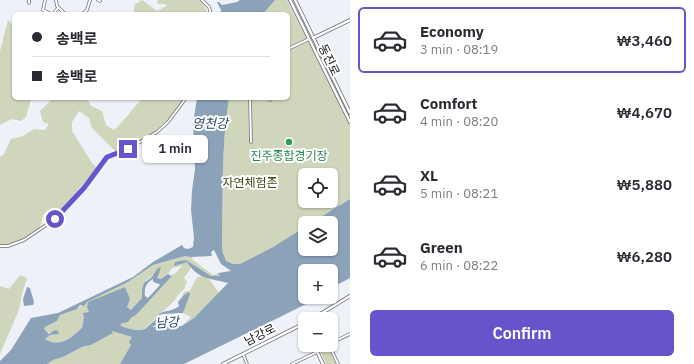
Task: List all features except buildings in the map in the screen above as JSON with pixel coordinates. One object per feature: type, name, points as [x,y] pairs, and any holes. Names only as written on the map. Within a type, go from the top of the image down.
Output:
[{"type":"street","points":[[45,0],[43,10],[48,12]]},
{"type":"street","points":[[56,0],[58,8],[63,12]]},
{"type":"street","points":[[84,12],[87,10],[90,0]]},
{"type":"street","points":[[202,0],[209,7],[210,12]]},
{"type":"street","name":"동진로","points":[[290,0],[350,122]]},
{"type":"street","name":"동진로","points":[[295,1],[350,113]]},
{"type":"street","points":[[54,12],[58,8]]},
{"type":"street","points":[[290,48],[350,20]]},
{"type":"street","points":[[0,246],[8,246],[24,240],[55,219],[84,188],[107,157],[128,149],[157,132],[168,122],[184,100]]},
{"type":"street","points":[[250,100],[251,142]]},
{"type":"street","points":[[325,312],[350,296]]},
{"type":"street","name":"남강로","points":[[223,364],[298,326]]},
{"type":"street","points":[[338,340],[350,334]]},
{"type":"street","points":[[292,364],[317,352],[323,364]]},
{"type":"street","points":[[332,352],[338,364]]},
{"type":"street","points":[[243,354],[247,364]]},
{"type":"green space","points":[[142,0],[157,11],[167,6],[165,4],[157,4],[158,0],[200,0],[207,12],[133,12],[135,4]]},
{"type":"green space","name":"자연체험존","points":[[275,0],[287,0],[350,124],[350,199],[338,206],[338,168],[298,168],[298,208],[335,208],[322,216],[298,216],[298,231],[273,247],[240,264],[233,264],[226,261],[222,248],[225,135],[229,100],[290,100],[290,12],[265,12]]},
{"type":"green space","points":[[8,20],[12,24],[12,100],[31,100],[26,117],[21,121],[12,119],[0,125],[0,51]]},
{"type":"green space","points":[[51,100],[88,100],[91,106],[102,111],[106,125],[114,130],[122,123],[141,100],[183,100],[171,117],[149,136],[116,152],[92,128],[89,118],[79,111],[72,122],[72,131],[92,163],[97,168],[58,213],[48,210],[43,215],[40,228],[16,242],[0,245],[0,157],[4,154],[11,139],[23,136],[34,129],[45,130],[49,124],[43,122],[40,111]]},
{"type":"green space","points":[[185,256],[192,257],[193,260],[213,275],[219,273],[221,276],[211,276],[186,260],[191,268],[184,278],[187,282],[185,288],[173,302],[144,329],[128,329],[120,325],[136,315],[182,266],[172,268],[168,274],[161,279],[156,278],[154,274],[149,278],[144,285],[142,298],[131,310],[127,307],[88,308],[89,312],[85,313],[82,328],[71,337],[56,343],[45,339],[50,335],[57,335],[47,332],[44,329],[57,321],[60,315],[77,309],[87,302],[128,282],[153,265]]},
{"type":"green space","points":[[20,275],[27,278],[19,310],[0,354],[0,286],[9,289]]},
{"type":"green space","points":[[202,276],[209,279],[219,293],[194,318],[182,326],[191,317],[183,313],[186,303],[178,302],[183,293],[190,291],[197,277]]},
{"type":"green space","points":[[112,331],[132,337],[131,345],[120,364],[47,364],[82,347],[91,345],[113,333]]},
{"type":"green space","points":[[320,352],[330,352],[336,364],[326,364]]},
{"type":"water","points":[[240,0],[275,0],[265,12],[221,12],[217,2],[222,5]]},
{"type":"water","name":"영천강","points":[[197,100],[229,100],[226,116],[223,173],[222,248],[226,261],[233,264],[240,264],[273,247],[298,231],[298,256],[338,256],[338,216],[322,216],[338,208],[338,206],[350,199],[350,278],[338,284],[338,264],[298,264],[298,304],[306,304],[184,364],[120,364],[131,345],[129,342],[132,337],[112,331],[113,333],[91,345],[82,347],[47,364],[0,364],[0,361],[11,350],[31,318],[58,313],[133,277],[153,262],[182,245],[184,248],[188,249],[193,247],[194,238],[191,210],[195,169],[193,124]],"holes":[[[214,250],[221,264],[231,271],[218,273],[220,276],[211,276],[186,260],[175,262],[174,266],[187,262],[191,268],[200,275],[228,283],[194,318],[182,326],[152,327],[158,324],[156,322],[157,317],[162,314],[183,313],[190,294],[189,292],[178,302],[179,306],[157,316],[155,320],[145,329],[140,330],[125,328],[120,325],[128,322],[136,315],[174,274],[171,276],[168,274],[161,279],[157,278],[161,268],[160,267],[152,277],[144,283],[142,298],[131,310],[127,307],[130,299],[125,287],[88,302],[87,307],[89,312],[83,313],[84,317],[82,328],[68,339],[56,343],[45,339],[50,335],[59,334],[58,331],[55,330],[49,334],[44,329],[57,321],[60,315],[77,309],[80,305],[84,306],[87,302],[128,282],[153,265],[185,256],[212,256],[211,252]],[[153,279],[153,282],[160,285],[148,298],[145,296],[145,288],[149,282]]]},
{"type":"water","points":[[27,287],[30,288],[34,302],[33,305],[24,306],[23,299]]},
{"type":"place","name":"진주종합경기장","points":[[289,142]]},
{"type":"route","points":[[55,219],[84,188],[107,157],[128,149]]},
{"type":"water label","name":"남강","points":[[167,322]]}]
